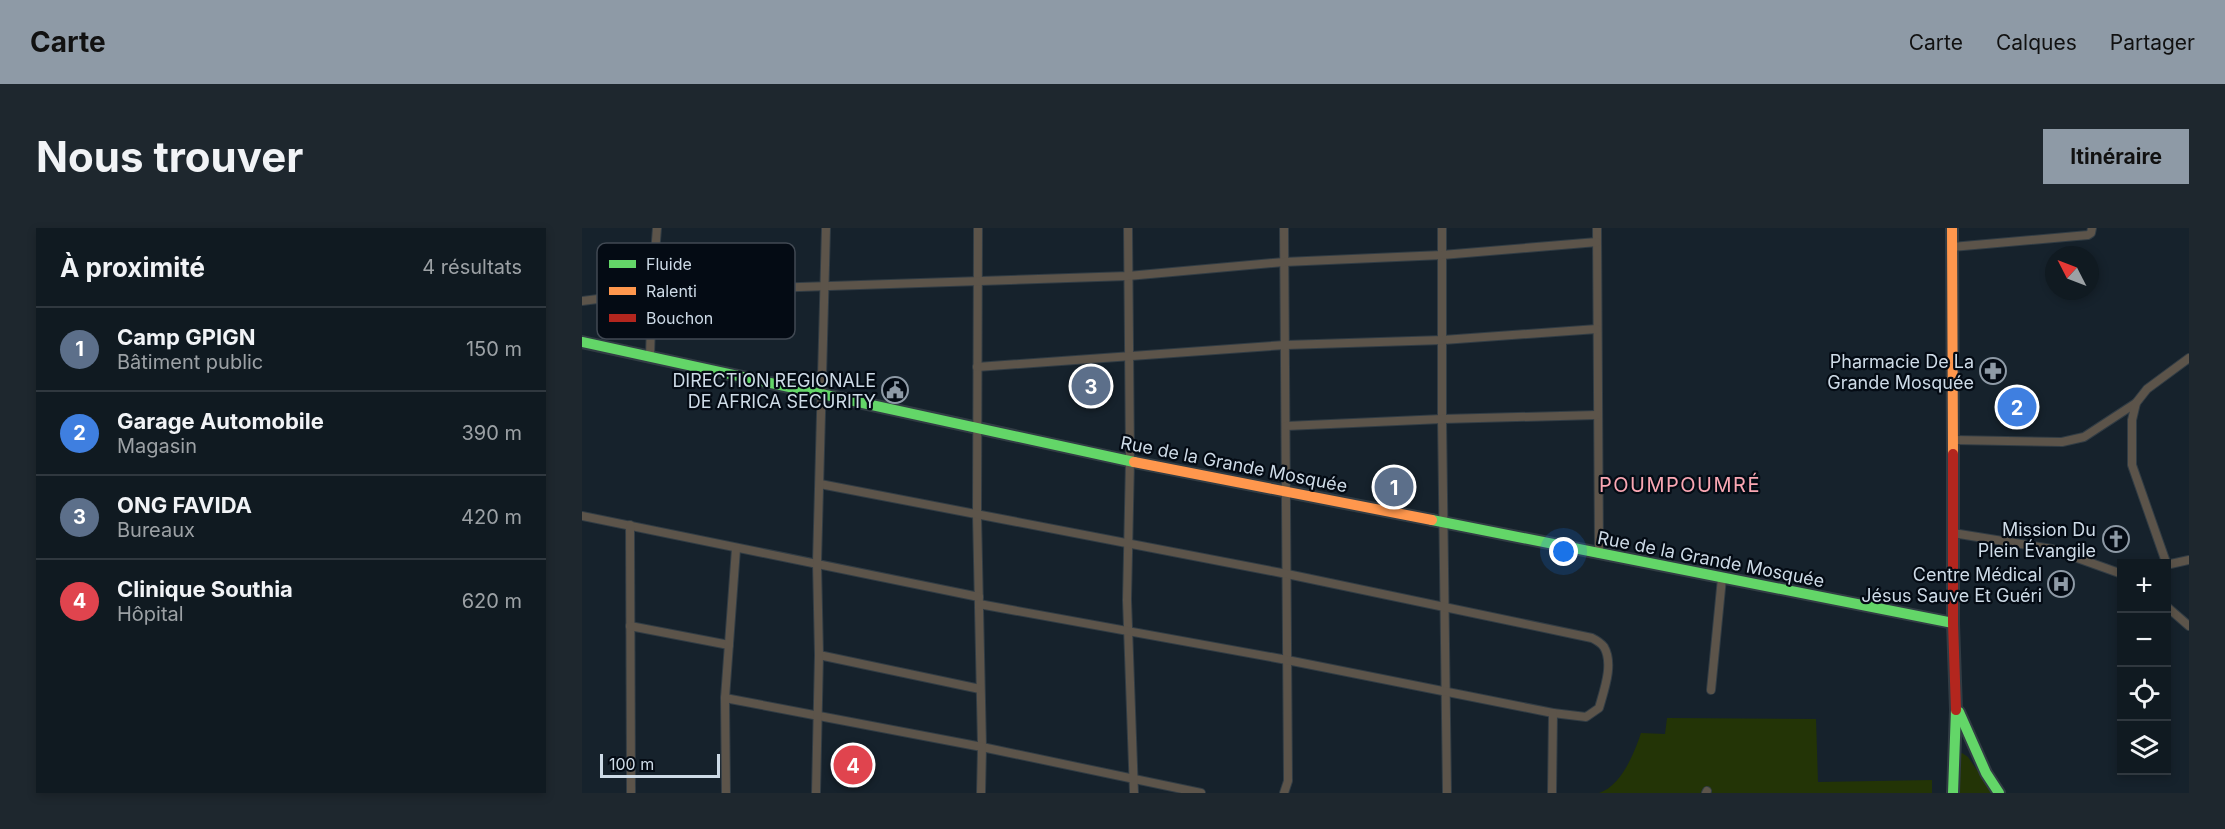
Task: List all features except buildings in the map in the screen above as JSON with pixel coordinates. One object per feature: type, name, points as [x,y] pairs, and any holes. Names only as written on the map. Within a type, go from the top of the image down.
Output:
[{"type":"street","points":[[656,243],[657,228]]},
{"type":"street","points":[[816,793],[818,563],[826,228]]},
{"type":"street","points":[[978,228],[977,515],[981,793]]},
{"type":"street","points":[[1128,228],[1130,460],[1127,544],[1134,793]]},
{"type":"street","points":[[1284,228],[1288,781],[1285,793]]},
{"type":"street","points":[[1442,228],[1447,793]]},
{"type":"street","points":[[1597,228],[1599,554]]},
{"type":"street","points":[[1952,228],[1953,623],[1956,703],[1953,793]]},
{"type":"street","points":[[1952,247],[2088,235],[2091,233],[2091,228]]},
{"type":"street","points":[[795,288],[1128,276],[1284,262],[1442,255],[1597,242]]},
{"type":"street","points":[[582,301],[597,299]]},
{"type":"street","points":[[977,367],[1285,345],[1443,340],[1597,329]]},
{"type":"street","points":[[650,356],[651,339]]},
{"type":"street","name":"Rue de la Grande Mosquée","points":[[582,342],[977,429],[1953,623]]},
{"type":"street","points":[[1954,440],[2062,442],[2084,437],[2136,403],[2147,389],[2189,358]]},
{"type":"street","points":[[2136,403],[2132,420],[2132,465],[2165,559]]},
{"type":"street","points":[[1286,426],[1597,415]]},
{"type":"street","points":[[582,516],[736,549],[818,563],[979,601],[1446,690],[1553,713],[1586,717],[1599,708],[1606,682],[1607,658],[1603,645],[1592,638],[1287,574],[820,484]]},
{"type":"street","points":[[630,525],[631,793]]},
{"type":"street","points":[[1953,533],[2052,549],[2117,573]]},
{"type":"street","points":[[726,793],[725,698],[736,549]]},
{"type":"street","points":[[2171,564],[2189,560]]},
{"type":"street","points":[[1712,690],[1722,578]]},
{"type":"street","points":[[2171,610],[2189,626]]},
{"type":"street","points":[[630,626],[729,645]]},
{"type":"street","points":[[819,654],[980,689]]},
{"type":"street","points":[[725,698],[817,714],[1201,793]]},
{"type":"street","points":[[1956,703],[1968,737],[1999,793]]},
{"type":"street","points":[[1552,793],[1553,713]]},
{"type":"green space","points":[[1667,718],[1816,719],[1818,782],[1932,780],[1932,793],[1599,793],[1614,784],[1626,768],[1641,733],[1665,734]]},
{"type":"green space","points":[[1962,753],[1968,757],[1993,793],[1956,793],[1958,755]]},
{"type":"traffic: fast","points":[[582,342],[1134,462]]},
{"type":"traffic: fast","points":[[1432,520],[1953,623]]},
{"type":"traffic: fast","points":[[1953,793],[1956,710]]},
{"type":"traffic: fast","points":[[1959,712],[1986,773],[1999,793]]},
{"type":"traffic: slow","points":[[1952,228],[1953,454]]},
{"type":"traffic: slow","points":[[1134,462],[1432,520]]},
{"type":"traffic: jam","points":[[1953,454],[1953,623],[1956,710]]},
{"type":"place","name":"Pharmacie De La Grande Mosquée","points":[[1993,371]]},
{"type":"place","name":"ONG FAVIDA","points":[[1091,386]]},
{"type":"place","name":"DIRECTION REGIONALE DE AFRICA SECURITY","points":[[895,390]]},
{"type":"place","name":"Garage Automobile","points":[[2017,407]]},
{"type":"place","name":"Camp GPIGN","points":[[1394,487]]},
{"type":"place","name":"Mission Du Plein Évangile","points":[[2116,539]]},
{"type":"place","name":"Centre Médical Jésus Sauve Et Guéri","points":[[2061,584]]},
{"type":"place","name":"Clinique Southia","points":[[853,765]]},
{"type":"district","name":"POUMPOUMRÉ","points":[[1680,485]]}]
